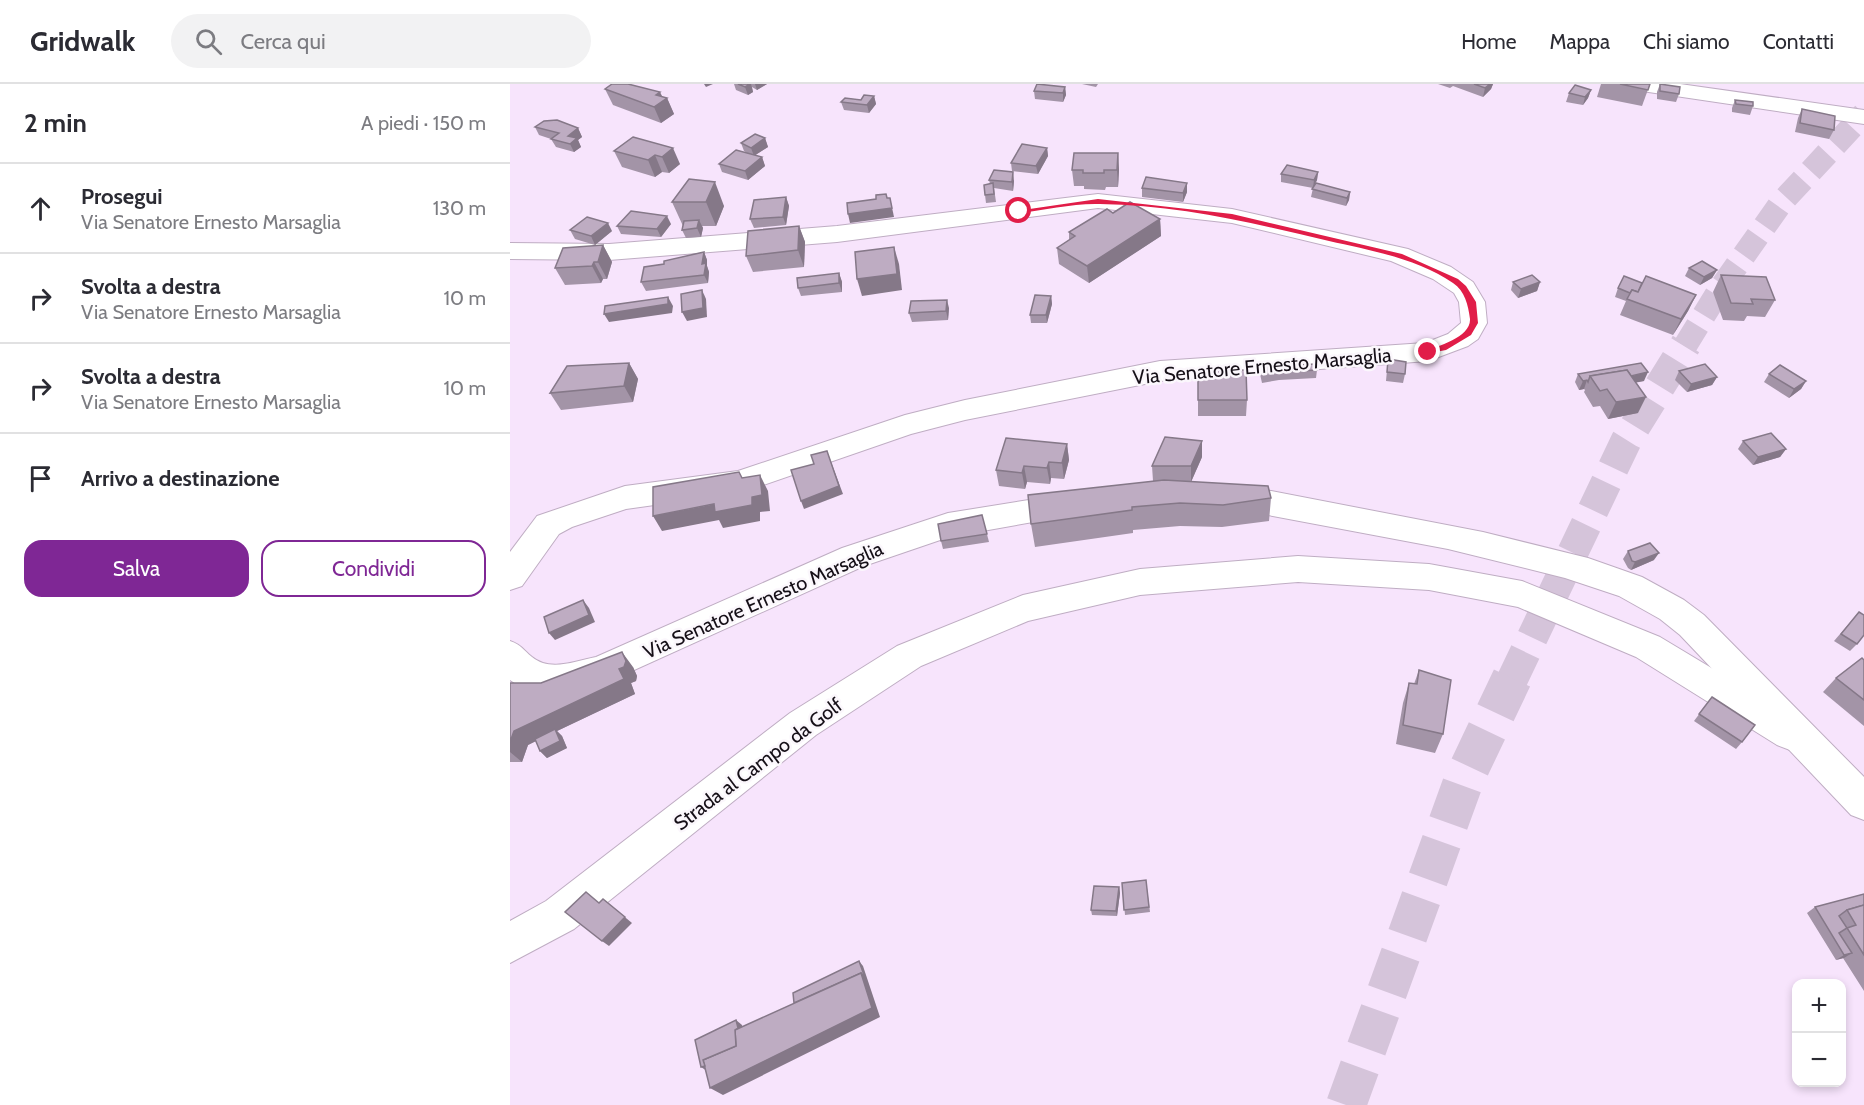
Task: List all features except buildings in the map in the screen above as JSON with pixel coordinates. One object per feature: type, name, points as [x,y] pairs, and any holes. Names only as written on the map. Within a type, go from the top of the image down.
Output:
[{"type":"street","points":[[1635,84],[1864,117]]},
{"type":"street","name":"Via Senatore Ernesto Marsaglia","points":[[510,251],[609,252],[837,234],[1098,201],[1232,216],[1399,255],[1442,273],[1464,288],[1472,302],[1474,323],[1468,333],[1458,340],[1428,352],[1160,371],[965,410],[905,425],[740,482],[625,498],[548,525],[510,577]]},
{"type":"street","points":[[1195,498],[1240,496],[1348,516],[1461,538],[1615,578],[1666,603],[1692,625],[1864,803]]},
{"type":"street","name":"Via Senatore Ernesto Marsaglia","points":[[510,655],[517,666],[530,675],[556,681],[602,670],[864,553],[948,525],[1106,500]]},
{"type":"street","name":"Strada al Campo da Golf","points":[[510,943],[560,915],[803,724],[909,656],[1023,609],[1140,582],[1298,569],[1429,577],[1521,594],[1648,647],[1804,743]]},
{"type":"tunnel","points":[[1685,346],[1720,289],[1781,203],[1864,114]]},
{"type":"tunnel","points":[[1512,680],[1626,441],[1686,344]]},
{"type":"tunnel","points":[[1346,1105],[1465,777],[1512,678]]},
{"type":"route","points":[[1019,211],[1098,201],[1143,205],[1232,216],[1399,255],[1455,280],[1464,288],[1472,302],[1474,323],[1468,333],[1443,348],[1428,352]]}]
